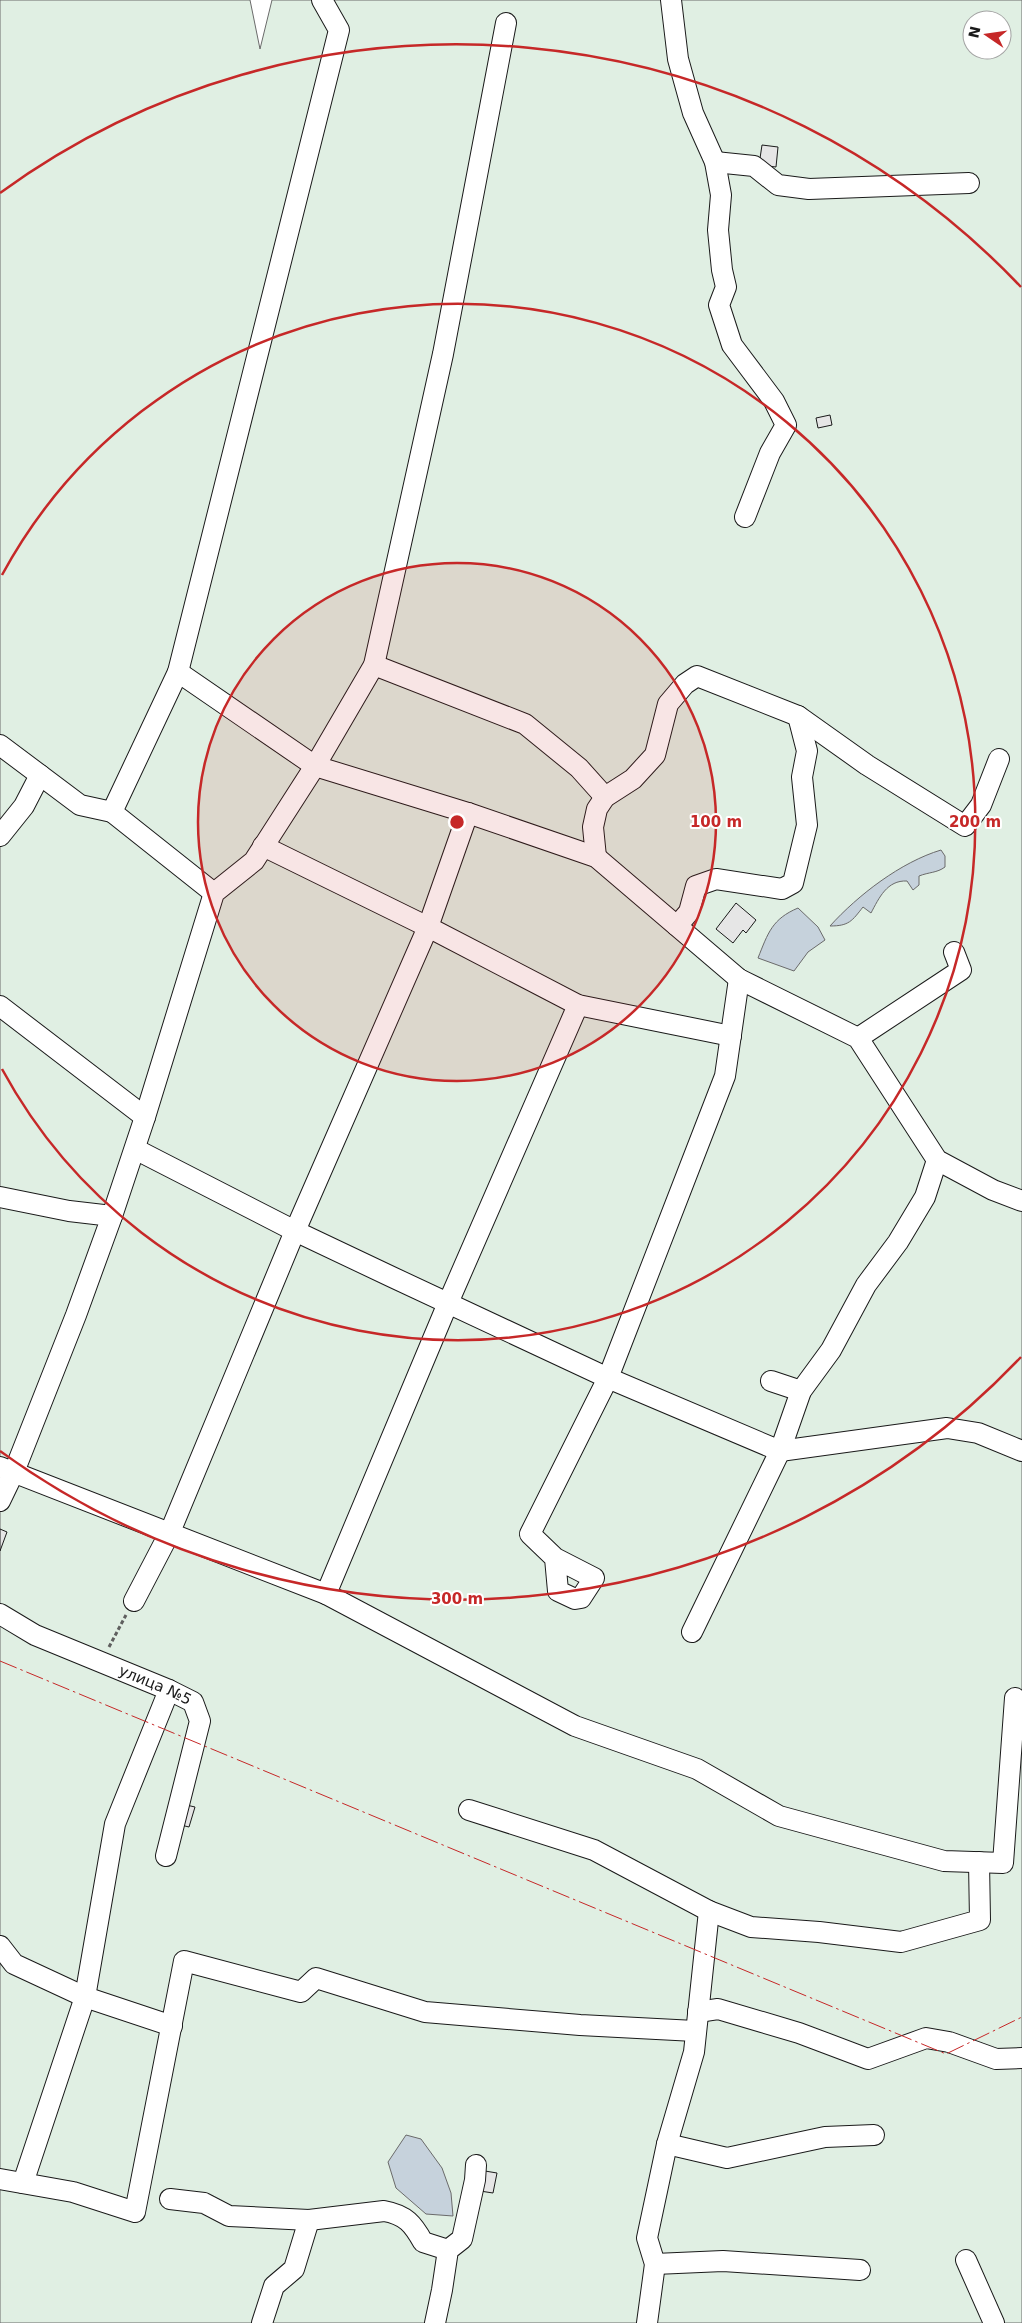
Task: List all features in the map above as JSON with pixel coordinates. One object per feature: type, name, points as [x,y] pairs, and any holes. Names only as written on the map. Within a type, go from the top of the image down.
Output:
[{"type":"street","points":[[112,812],[178,672],[339,30],[322,0]]},
{"type":"street","points":[[670,0],[678,58],[692,113],[715,162],[721,195],[718,230],[722,270],[726,287],[719,305],[732,345],[774,401],[786,425],[770,453],[744,517]]},
{"type":"street","points":[[0,1500],[7,1469],[76,1315],[112,1216],[135,1149],[214,893],[254,861],[316,766],[374,666],[443,354],[506,23]]},
{"type":"street","points":[[715,162],[754,166],[778,185],[809,189],[969,183]]},
{"type":"street","points":[[374,666],[525,724],[579,768],[605,797]]},
{"type":"street","points":[[178,672],[316,766],[596,857],[740,979],[858,1038],[937,1160],[993,1190],[1022,1202]]},
{"type":"street","points":[[596,857],[592,827],[597,810],[605,797],[633,779],[655,755],[668,704],[685,684],[697,676],[798,716],[867,766],[965,826],[981,805],[999,760]]},
{"type":"street","points":[[677,926],[689,912],[696,886],[716,879],[782,889],[793,882],[807,825],[802,777],[807,752],[798,716]]},
{"type":"street","points":[[0,745],[80,805],[112,812],[214,893]]},
{"type":"street","points":[[0,836],[24,806],[40,775]]},
{"type":"street","points":[[134,1602],[170,1532],[295,1231],[428,927],[468,814]]},
{"type":"street","points":[[263,846],[428,927],[578,1005],[731,1036]]},
{"type":"street","points":[[858,1038],[961,970],[954,952]]},
{"type":"street","points":[[556,1558],[530,1534],[608,1378],[725,1076],[740,979]]},
{"type":"street","points":[[326,1594],[448,1302],[578,1005]]},
{"type":"street","points":[[0,1006],[145,1116]]},
{"type":"street","points":[[135,1149],[295,1231],[608,1378],[780,1451],[947,1428],[978,1433],[1022,1451]]},
{"type":"street","points":[[692,1632],[780,1451],[801,1390],[831,1350],[866,1284],[898,1242],[925,1197],[937,1160]]},
{"type":"street","points":[[0,1197],[69,1212],[112,1216]]},
{"type":"street","points":[[771,1380],[801,1390]]},
{"type":"street","points":[[7,1469],[326,1594],[575,1726],[697,1768],[779,1816],[944,1861],[1003,1863],[1016,1698]]},
{"type":"street","name":"улица №5","points":[[0,1614],[35,1635],[169,1690],[193,1702],[200,1721],[166,1856]]},
{"type":"street","points":[[23,2183],[85,1998],[115,1824],[169,1690]]},
{"type":"street","points":[[469,1810],[594,1850],[710,1911],[751,1927],[819,1932],[901,1942],[980,1920],[979,1862]]},
{"type":"street","points":[[647,2323],[655,2264],[647,2238],[667,2144],[694,2052],[710,1911]]},
{"type":"street","points":[[0,1946],[14,1964],[85,1998],[172,2026]]},
{"type":"street","points":[[0,2179],[73,2192],[135,2212],[184,1961],[301,1992],[316,1978],[425,2012],[580,2026],[697,2021],[718,2009],[799,2034],[868,2059],[926,2038],[949,2042],[996,2059],[1022,2058]]},
{"type":"street","points":[[667,2144],[727,2158],[825,2137],[874,2135]]},
{"type":"street","points":[[435,2323],[448,2250],[462,2239],[476,2165]]},
{"type":"street","points":[[170,2199],[204,2203],[229,2216],[309,2220],[384,2211],[396,2213],[413,2224],[423,2242],[448,2250]]},
{"type":"street","points":[[262,2323],[274,2286],[294,2270],[309,2220]]},
{"type":"street","points":[[966,2260],[994,2323]]},
{"type":"street","points":[[655,2264],[723,2261],[860,2270]]},
{"type":"path","points":[[100,1662],[134,1602]]},
{"type":"green space","points":[[0,0],[250,0],[260,49],[272,0],[1022,0],[1022,2323],[0,2323]]},
{"type":"shaded area","points":[[941,850],[945,856],[945,867],[919,876],[919,885],[913,890],[907,881],[894,883],[884,891],[871,913],[863,907],[850,922],[830,926],[867,891],[881,881],[926,855]]},
{"type":"shaded area","points":[[798,908],[818,927],[825,940],[808,952],[794,971],[758,958],[772,928],[782,917]]},
{"type":"shaded area","points":[[406,2135],[421,2139],[442,2168],[451,2193],[453,2216],[426,2214],[396,2188],[388,2162]]},
{"type":"building","points":[[762,145],[778,147],[776,167],[759,165]]},
{"type":"building","points":[[830,415],[832,425],[818,428],[816,418]]},
{"type":"building","points":[[736,903],[756,920],[746,933],[743,930],[733,943],[716,929]]},
{"type":"building","points":[[0,1529],[7,1532],[0,1551]]},
{"type":"building","points":[[182,1804],[195,1807],[189,1827],[177,1824]]},
{"type":"building","points":[[485,2171],[497,2173],[493,2193],[480,2191]]},
{"type":"power","points":[[0,1661],[946,2054],[1022,2017]]}]
